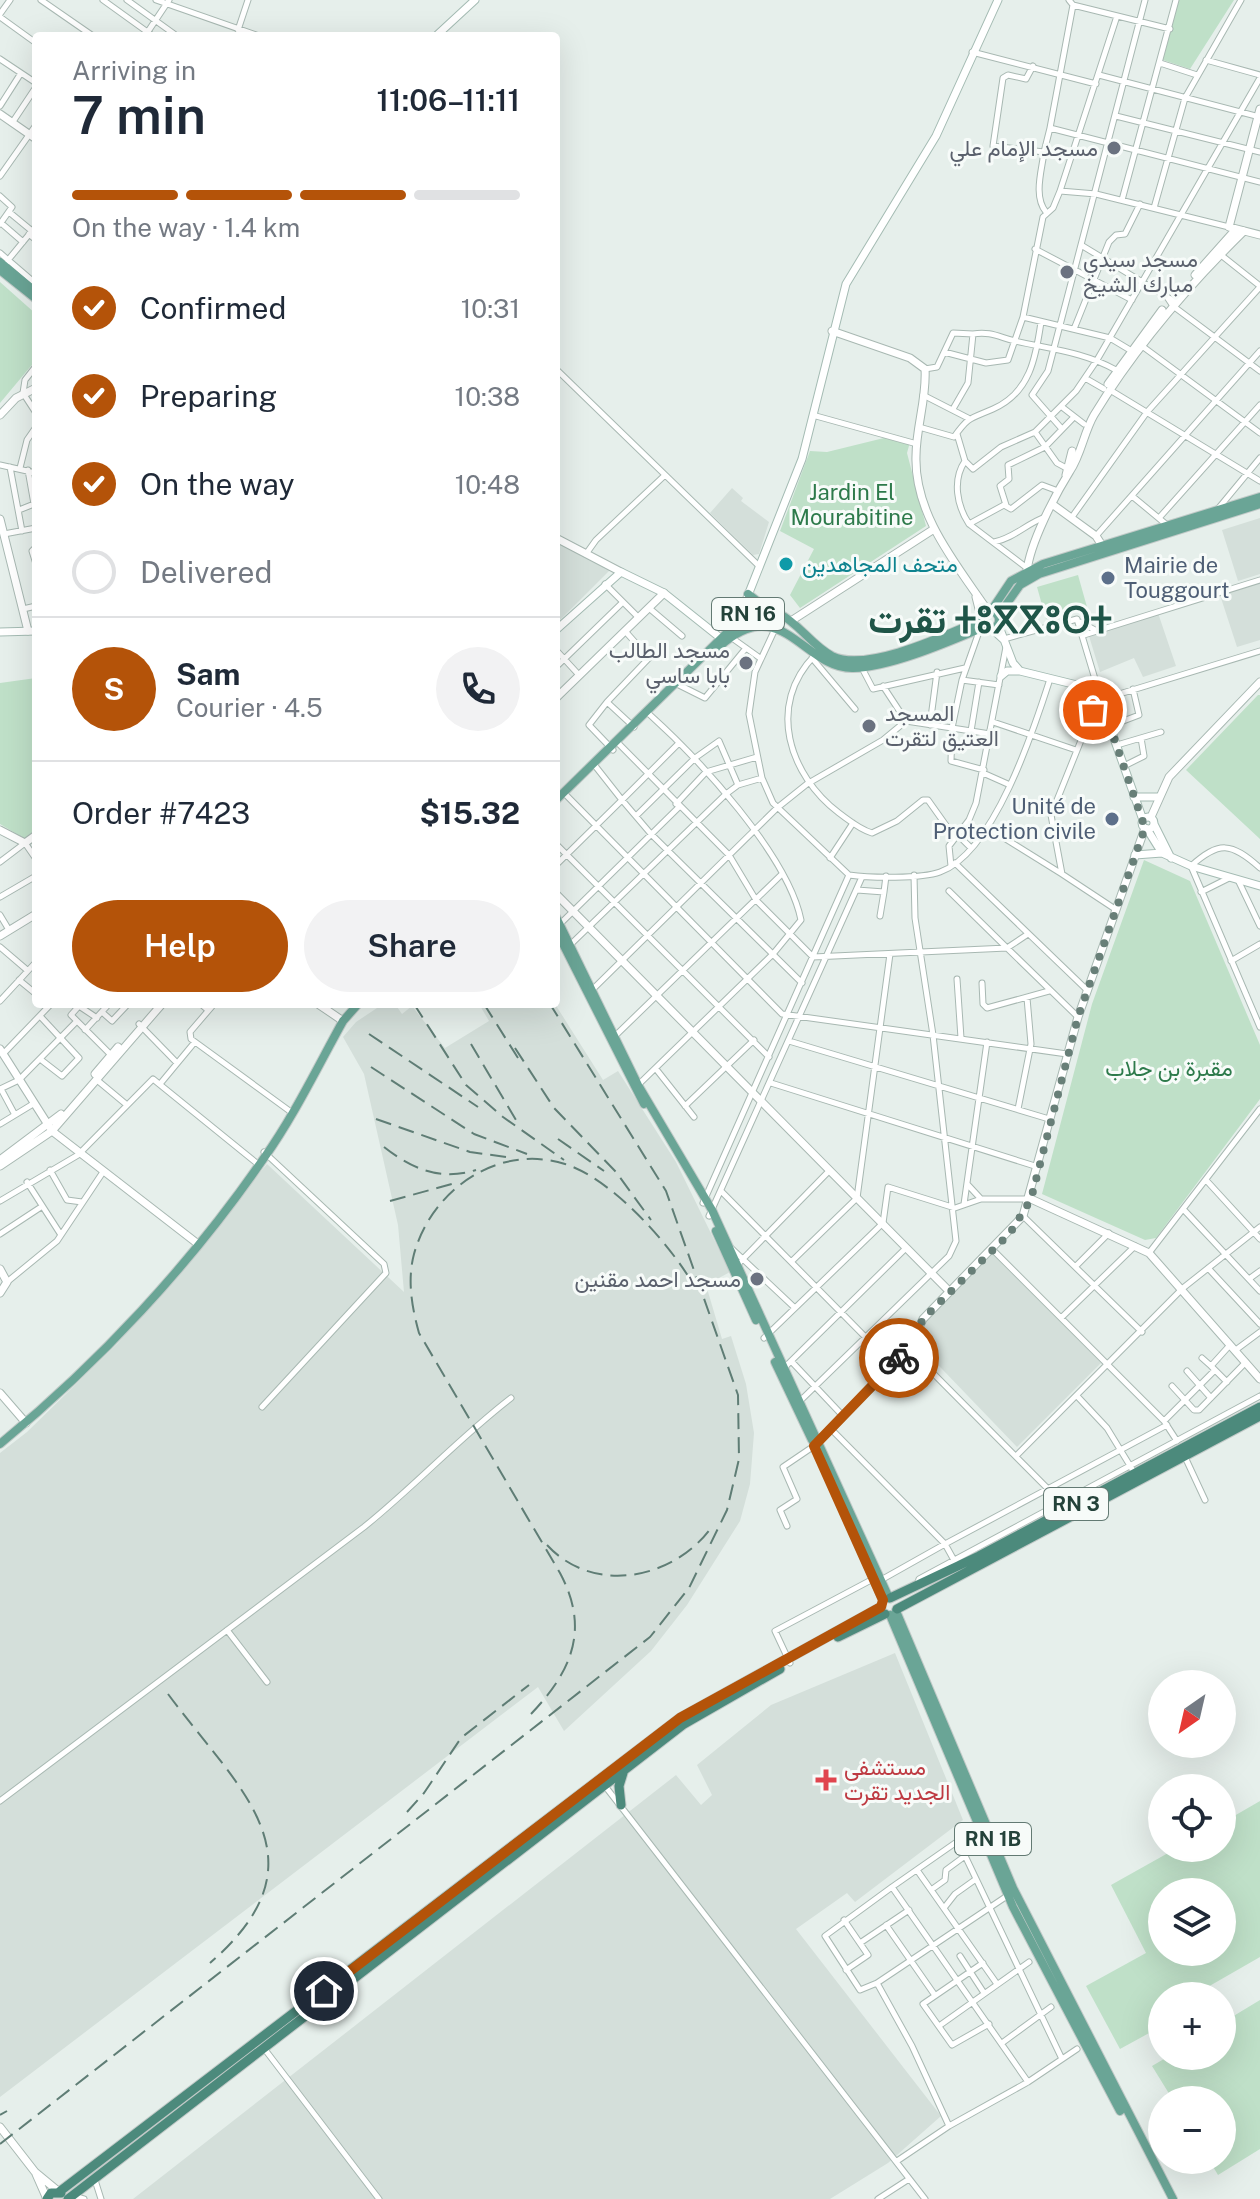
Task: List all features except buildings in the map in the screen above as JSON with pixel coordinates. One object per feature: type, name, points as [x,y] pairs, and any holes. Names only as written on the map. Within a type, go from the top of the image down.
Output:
[{"type":"highway","name":"RN 3","points":[[64,2195],[602,1783],[696,1707],[1260,1407]]},
{"type":"highway","name":"RN 3","points":[[889,1607],[956,1563],[1133,1470],[1260,1416]]},
{"type":"highway","name":"RN 3","points":[[602,1783],[624,1771],[702,1712],[789,1660]]},
{"type":"highway","points":[[621,1805],[619,1786],[624,1771]]},
{"type":"highway","name":"RN 3","points":[[64,2195],[94,2177],[503,1858]]},
{"type":"highway","points":[[47,2199],[51,2193],[64,2195]]},
{"type":"main road","points":[[3,264],[32,286]]},
{"type":"main road","points":[[861,667],[988,621],[1025,581],[1167,525],[1260,497]]},
{"type":"main road","points":[[988,621],[1011,581],[1027,569],[1260,504]]},
{"type":"main road","points":[[748,594],[771,611]]},
{"type":"main road","name":"RN 16","points":[[633,726],[726,639],[739,618],[771,611],[791,621],[823,651],[853,661],[885,655],[988,621]]},
{"type":"main road","name":"RN 16","points":[[565,794],[726,639],[762,628],[776,628],[788,632],[815,656],[842,667],[861,667]]},
{"type":"main road","name":"RN 16","points":[[565,794],[614,747]]},
{"type":"main road","points":[[560,788],[565,794]]},
{"type":"main road","points":[[560,797],[565,794]]},
{"type":"main road","points":[[560,801],[565,794]]},
{"type":"main road","points":[[560,929],[638,1085],[729,1247],[766,1336],[788,1365],[816,1444]]},
{"type":"main road","points":[[560,930],[631,1084],[705,1201]]},
{"type":"main road","points":[[0,1442],[117,1337],[197,1243],[258,1165],[342,1020],[352,1008]]},
{"type":"main road","points":[[711,1213],[889,1607]]},
{"type":"main road","name":"RN 1B","points":[[889,1607],[1013,1888],[1097,2064]]},
{"type":"main road","name":"RN 1B","points":[[889,1607],[1007,1896],[1170,2199]]},
{"type":"street","points":[[10,0],[0,16],[32,40]]},
{"type":"street","points":[[41,0],[87,32]]},
{"type":"street","points":[[103,0],[145,32]]},
{"type":"street","points":[[127,0],[171,32]]},
{"type":"street","points":[[156,0],[245,32]]},
{"type":"street","points":[[238,30],[248,0]]},
{"type":"street","points":[[440,32],[475,0]]},
{"type":"street","points":[[739,618],[816,416],[832,331],[846,284],[936,136],[971,52],[998,0]]},
{"type":"street","points":[[1062,429],[1032,395],[1046,376],[1145,0]]},
{"type":"street","points":[[1122,200],[1176,0]]},
{"type":"street","points":[[1154,208],[1173,131],[1185,98],[1241,0]]},
{"type":"street","points":[[150,32],[167,2]]},
{"type":"street","points":[[1046,212],[1041,206],[1039,186],[1071,3],[1170,29]]},
{"type":"street","points":[[944,352],[989,363],[1008,360],[1023,317],[1035,249],[1046,212],[1053,208],[1060,191],[1117,16]]},
{"type":"street","points":[[971,52],[1096,84]]},
{"type":"street","points":[[0,59],[32,82]]},
{"type":"street","points":[[957,434],[965,461],[973,469],[1001,447],[1035,432],[1051,419],[1097,360],[1260,77],[1206,60]]},
{"type":"street","points":[[1159,63],[1197,75]]},
{"type":"street","points":[[1033,66],[1026,79],[1008,75],[1003,78],[993,146],[1044,152]]},
{"type":"street","points":[[0,106],[21,73]]},
{"type":"street","points":[[1067,472],[1084,424],[1107,390],[1173,302],[1221,255],[1236,229],[1241,177],[1259,114],[1099,75]]},
{"type":"street","points":[[12,123],[32,91]]},
{"type":"street","points":[[0,114],[32,136]]},
{"type":"street","points":[[1116,116],[1260,152]]},
{"type":"street","points":[[1050,128],[1260,182]]},
{"type":"street","points":[[0,176],[32,138]]},
{"type":"street","points":[[1060,191],[1096,194],[1260,235]]},
{"type":"street","points":[[0,196],[12,206],[0,223],[23,242]]},
{"type":"street","points":[[1074,329],[1112,239],[1125,234],[1140,204]]},
{"type":"street","points":[[3,264],[32,230],[9,212]]},
{"type":"street","points":[[965,461],[957,488],[962,514],[969,524],[1027,569],[1046,517],[1116,370],[1236,229]]},
{"type":"street","points":[[1081,245],[1143,280],[1260,371]]},
{"type":"street","points":[[1035,249],[1132,300]]},
{"type":"street","points":[[0,253],[3,264]]},
{"type":"street","points":[[1072,517],[1147,412],[1260,286],[1221,255]]},
{"type":"street","points":[[1023,317],[1110,338],[1130,350]]},
{"type":"street","points":[[919,427],[951,437],[957,434],[968,418],[994,409],[1017,391],[1036,362],[1041,322]]},
{"type":"street","points":[[832,331],[910,358],[925,369],[936,369],[953,333],[986,331],[1015,341],[1054,347],[1097,360],[1116,370]]},
{"type":"street","points":[[953,409],[968,383],[973,334]]},
{"type":"street","points":[[1140,345],[1260,433]]},
{"type":"street","points":[[1096,536],[1260,351]]},
{"type":"street","points":[[925,369],[917,444],[922,498],[934,529],[976,595],[988,621],[1005,641],[1020,671]]},
{"type":"street","points":[[32,371],[23,383],[23,393],[32,407]]},
{"type":"street","points":[[560,373],[760,566]]},
{"type":"street","points":[[1085,378],[1260,481]]},
{"type":"street","points":[[0,415],[23,393],[32,390]]},
{"type":"street","points":[[923,395],[968,418]]},
{"type":"street","points":[[1159,518],[1260,405]]},
{"type":"street","points":[[1062,407],[1084,424]]},
{"type":"street","points":[[816,416],[917,444]]},
{"type":"street","points":[[1058,491],[1042,485],[1012,508],[1006,505],[1000,486],[1009,479],[1008,465],[1045,447],[1074,417]]},
{"type":"street","points":[[1035,432],[1067,472]]},
{"type":"street","points":[[32,433],[27,440],[24,469],[32,497]]},
{"type":"street","points":[[1216,511],[1245,472],[1260,458]]},
{"type":"street","points":[[0,465],[32,472]]},
{"type":"street","points":[[10,467],[22,531]]},
{"type":"street","points":[[586,554],[596,540],[664,476]]},
{"type":"street","points":[[1132,496],[1167,525]]},
{"type":"street","points":[[1052,504],[1096,536],[1104,548]]},
{"type":"street","points":[[19,511],[32,505]]},
{"type":"street","points":[[969,524],[1006,505]]},
{"type":"street","points":[[993,543],[1014,537],[1031,523],[1046,517]]},
{"type":"street","points":[[0,519],[23,609],[32,631],[0,632]]},
{"type":"street","points":[[4,534],[32,529]]},
{"type":"street","points":[[791,621],[934,529]]},
{"type":"street","points":[[560,540],[664,593],[726,639],[760,658]]},
{"type":"street","points":[[560,626],[621,572]]},
{"type":"street","points":[[1084,635],[1260,580]]},
{"type":"street","points":[[605,583],[638,617]]},
{"type":"street","points":[[560,694],[664,593]]},
{"type":"street","points":[[560,663],[623,602]]},
{"type":"street","points":[[23,609],[32,607]]},
{"type":"street","points":[[648,608],[682,636]]},
{"type":"street","points":[[1005,641],[1075,619],[1098,631]]},
{"type":"street","points":[[988,621],[965,668],[952,728],[951,761],[984,771],[1010,785]]},
{"type":"street","points":[[1080,622],[1134,797],[1162,853]]},
{"type":"street","points":[[762,628],[768,641]]},
{"type":"street","points":[[776,628],[753,679],[749,714],[762,778],[777,808],[849,875],[939,873],[971,848],[988,828],[1010,785],[1032,736],[1050,679]]},
{"type":"street","points":[[625,630],[649,658],[589,725],[648,775],[729,855],[756,900],[813,957],[1007,948],[1028,934]]},
{"type":"street","points":[[1005,641],[984,771],[974,809],[948,850],[953,864],[1087,990]]},
{"type":"street","points":[[679,685],[705,698],[746,648]]},
{"type":"street","points":[[1062,874],[1051,815],[1093,710],[1102,701],[1133,689],[1260,651]]},
{"type":"street","points":[[560,654],[579,675]]},
{"type":"street","points":[[855,709],[815,656],[797,679],[788,711],[789,738],[807,784],[867,832],[877,831],[925,800],[956,837],[971,848]]},
{"type":"street","points":[[861,667],[869,687],[965,668]]},
{"type":"street","points":[[1001,676],[1010,670],[1020,671],[1081,686],[1102,701]]},
{"type":"street","points":[[930,725],[937,672]]},
{"type":"street","points":[[962,680],[999,685]]},
{"type":"street","points":[[971,731],[979,682]]},
{"type":"street","points":[[787,1526],[780,1510],[797,1499],[783,1467],[816,1444],[909,1349],[921,1323],[1023,1216],[1031,1199],[1078,1017],[1158,797],[1174,771],[1260,682]]},
{"type":"street","points":[[883,686],[906,721],[990,734]]},
{"type":"street","points":[[1110,726],[1139,715],[1133,689]]},
{"type":"street","points":[[1250,693],[1260,693]]},
{"type":"street","points":[[607,702],[633,726]]},
{"type":"street","points":[[638,1085],[773,954],[790,936],[801,917],[755,829],[695,758],[649,714]]},
{"type":"street","points":[[592,990],[777,808],[807,784],[883,740],[906,721]]},
{"type":"street","points":[[993,722],[1076,750]]},
{"type":"street","points":[[1117,745],[1161,732]]},
{"type":"street","points":[[1124,766],[1144,756],[1141,738]]},
{"type":"street","points":[[636,816],[695,758],[720,741],[738,785]]},
{"type":"street","points":[[560,861],[679,743]]},
{"type":"street","points":[[560,922],[627,859],[706,772],[757,757]]},
{"type":"street","points":[[596,767],[651,834],[802,983]]},
{"type":"street","points":[[570,945],[726,794],[738,785],[762,778]]},
{"type":"street","points":[[565,794],[746,980],[788,1016],[881,1026],[1067,1054]]},
{"type":"street","points":[[1134,797],[1158,797]]},
{"type":"street","points":[[830,858],[853,823]]},
{"type":"street","points":[[1148,824],[1171,858]]},
{"type":"street","points":[[988,828],[1115,909]]},
{"type":"street","points":[[0,830],[25,843],[32,853]]},
{"type":"street","points":[[0,862],[32,838]]},
{"type":"street","points":[[1191,866],[1211,848],[1220,846],[1233,850],[1260,868]]},
{"type":"street","points":[[560,848],[769,1057]]},
{"type":"street","points":[[1135,855],[1162,853],[1191,866],[1259,883]]},
{"type":"street","points":[[1191,866],[1260,1027]]},
{"type":"street","points":[[614,1037],[781,875]]},
{"type":"street","points":[[705,1201],[849,875]]},
{"type":"street","points":[[800,1401],[816,1389],[953,1249],[955,1208],[923,952],[915,918],[914,875]]},
{"type":"street","points":[[880,916],[886,876]]},
{"type":"street","points":[[711,1213],[862,877]]},
{"type":"street","points":[[1201,892],[1234,877]]},
{"type":"street","points":[[1234,877],[1260,926]]},
{"type":"street","points":[[0,897],[32,878]]},
{"type":"street","points":[[857,890],[884,892]]},
{"type":"street","points":[[949,891],[1078,1017]]},
{"type":"street","points":[[560,899],[949,1291]]},
{"type":"street","points":[[0,915],[9,930]]},
{"type":"street","points":[[0,936],[32,916]]},
{"type":"street","points":[[1231,961],[1260,944]]},
{"type":"street","points":[[0,947],[27,970]]},
{"type":"street","points":[[792,1261],[857,1198],[890,954]]},
{"type":"street","points":[[0,1001],[32,966]]},
{"type":"street","points":[[957,979],[961,1038]]},
{"type":"street","points":[[19,980],[32,991]]},
{"type":"street","points":[[982,983],[985,1007],[1049,991]]},
{"type":"street","points":[[1018,1109],[1029,1049],[1027,998]]},
{"type":"street","points":[[46,1008],[2,1052],[33,1104],[50,1129],[78,1155],[197,1243]]},
{"type":"street","points":[[76,1008],[71,1015],[76,1022],[113,1056]]},
{"type":"street","points":[[83,1008],[112,1021],[124,1008]]},
{"type":"street","points":[[85,1030],[105,1008]]},
{"type":"street","points":[[0,1163],[50,1129],[156,1008]]},
{"type":"street","points":[[206,1008],[208,1010],[189,1033],[194,1043],[290,1111]]},
{"type":"street","points":[[324,1008],[342,1020]]},
{"type":"street","points":[[40,1016],[62,1036],[79,1058],[65,1076],[40,1059]]},
{"type":"street","points":[[2,1088],[19,1080],[76,1022]]},
{"type":"street","points":[[140,1026],[177,1063]]},
{"type":"street","points":[[685,1106],[754,1040]]},
{"type":"street","points":[[789,1041],[1050,1120]]},
{"type":"street","points":[[964,1204],[987,1042]]},
{"type":"street","points":[[160,1084],[194,1043]]},
{"type":"street","points":[[656,1069],[694,1117]]},
{"type":"street","points":[[0,1076],[2,1088],[15,1115]]},
{"type":"street","points":[[95,1078],[127,1105]]},
{"type":"street","points":[[0,1201],[27,1182],[78,1155],[151,1079],[258,1165]]},
{"type":"street","points":[[771,1083],[1039,1167]]},
{"type":"street","points":[[0,1124],[33,1104]]},
{"type":"street","points":[[1149,1253],[1260,1109]]},
{"type":"street","points":[[262,1407],[386,1273],[384,1264],[265,1153]]},
{"type":"street","points":[[50,1170],[67,1200],[82,1202]]},
{"type":"street","points":[[737,1264],[829,1171]]},
{"type":"street","points":[[0,1293],[7,1282],[54,1244],[103,1172]]},
{"type":"street","points":[[1206,1180],[1260,1239]]},
{"type":"street","points":[[27,1182],[61,1235]]},
{"type":"street","points":[[967,1185],[981,1199]]},
{"type":"street","points":[[766,1336],[883,1223],[888,1187],[955,1208],[981,1199],[1031,1199],[1149,1253],[1235,1346],[1260,1379]]},
{"type":"street","points":[[721,1191],[893,1365]]},
{"type":"street","points":[[0,1234],[41,1207]]},
{"type":"street","points":[[1184,1209],[1260,1291]]},
{"type":"street","points":[[1023,1216],[1142,1332]]},
{"type":"street","points":[[1017,1455],[1183,1288],[1260,1227]]},
{"type":"street","points":[[1076,1266],[1109,1233]]},
{"type":"street","points":[[1061,1318],[1136,1245]]},
{"type":"street","points":[[729,1247],[745,1258],[795,1308]]},
{"type":"street","points":[[843,1416],[788,1365],[906,1248]]},
{"type":"street","points":[[992,1249],[1165,1423],[1205,1500]]},
{"type":"street","points":[[1208,1268],[1260,1324]]},
{"type":"street","points":[[0,1269],[7,1282]]},
{"type":"street","points":[[1249,1279],[1260,1271]]},
{"type":"street","points":[[789,1660],[775,1631],[945,1544],[1165,1423],[1235,1346],[1260,1332]]},
{"type":"street","points":[[909,1349],[1065,1506]]},
{"type":"street","points":[[1202,1358],[1227,1382]]},
{"type":"street","points":[[1172,1386],[1196,1411],[1247,1362]]},
{"type":"street","points":[[1187,1371],[1211,1398]]},
{"type":"street","points":[[0,1393],[25,1422]]},
{"type":"street","points":[[1077,1396],[1107,1428],[1133,1470]]},
{"type":"street","points":[[1181,1449],[1260,1396]]},
{"type":"street","points":[[0,1801],[405,1494],[474,1427],[511,1398]]},
{"type":"street","points":[[831,1429],[945,1544],[956,1563]]},
{"type":"street","points":[[227,1630],[267,1682]]},
{"type":"street","points":[[602,1783],[925,2199]]},
{"type":"street","points":[[989,1828],[958,1841],[844,1920],[825,1939],[861,1991],[1007,1896]]},
{"type":"street","points":[[958,1841],[1062,2059]]},
{"type":"street","points":[[931,1890],[945,1880],[946,1870],[965,1856]]},
{"type":"street","points":[[917,1870],[997,1984]]},
{"type":"street","points":[[944,1908],[955,1894],[976,1879]]},
{"type":"street","points":[[892,1887],[1028,2082]]},
{"type":"street","points":[[860,1943],[909,1910]]},
{"type":"street","points":[[844,1920],[868,1955],[846,1970]]},
{"type":"street","points":[[886,1925],[934,1994]]},
{"type":"street","points":[[960,1956],[984,1993]]},
{"type":"street","points":[[939,2026],[1029,1962]]},
{"type":"street","points":[[983,1963],[923,2004],[954,2045],[989,2024]]},
{"type":"street","points":[[877,1983],[912,2046],[949,2126]]},
{"type":"street","points":[[1002,2043],[1051,2007]]},
{"type":"street","points":[[262,2046],[379,2199]]},
{"type":"street","points":[[897,2161],[1077,2049]]},
{"type":"street","points":[[0,2127],[35,2172],[64,2195],[84,2199]]},
{"type":"street","points":[[35,2172],[47,2199]]},
{"type":"street","points":[[94,2177],[101,2199]]},
{"type":"street","points":[[878,2199],[909,2179]]},
{"type":"shaded area","points":[[732,488],[743,498],[741,501],[769,522],[759,554],[753,555],[710,513]]},
{"type":"shaded area","points":[[1260,518],[1260,574],[1238,581],[1222,530]]},
{"type":"shaded area","points":[[560,540],[612,568],[560,620]]},
{"type":"shaded area","points":[[1260,582],[1260,640],[1237,647],[1220,595]]},
{"type":"shaded area","points":[[1158,613],[1176,666],[1143,677],[1134,658],[1100,672],[1089,636]]},
{"type":"shaded area","points":[[377,1008],[398,1008],[402,1014],[414,1008],[445,1048],[489,1021],[481,1008],[558,1008],[603,1080],[618,1071],[676,1162],[730,1272],[706,1285],[722,1339],[731,1336],[746,1384],[754,1433],[750,1484],[740,1521],[687,1605],[651,1651],[564,1731],[538,1687],[0,2097],[0,1453],[27,1432],[118,1343],[267,1164],[404,1292],[398,1225],[364,1074],[343,1037],[356,1022]]},
{"type":"shaded area","points":[[992,1254],[1101,1363],[1017,1447],[918,1344],[921,1326]]},
{"type":"shaded area","points":[[895,1653],[963,1820],[855,1902],[847,1893],[796,1929],[941,2116],[888,2163],[830,2199],[133,2199],[676,1775],[701,1805],[712,1795],[697,1765],[771,1705]]},
{"type":"green space","points":[[1179,0],[1234,0],[1190,69],[1163,60]]},
{"type":"green space","points":[[0,282],[32,310],[32,365],[0,403]]},
{"type":"green space","name":"Jardin El Mourabitine","points":[[888,437],[910,442],[907,453],[926,526],[800,608],[790,595],[814,549],[780,531],[810,451],[827,452]]},
{"type":"green space","points":[[1078,575],[1087,607],[1046,619],[1037,587]]},
{"type":"green space","points":[[32,679],[32,833],[25,839],[0,824],[0,683]]},
{"type":"green space","points":[[1260,695],[1260,839],[1186,770]]},
{"type":"green space","name":"مقبرة بن جلاب","points":[[1144,860],[1190,881],[1260,1045],[1260,1099],[1156,1238],[1145,1240],[1042,1194],[1092,1004]]},
{"type":"green space","points":[[1260,1801],[1260,1957],[1216,1982],[1148,1982],[1148,2034],[1120,2049],[1086,1986],[1146,1953],[1111,1885],[1152,1862],[1236,1862],[1236,1815]]},
{"type":"green space","points":[[1260,2000],[1260,2149],[1236,2164],[1236,2086],[1164,2086],[1154,2070],[1236,2070],[1236,2015]]},
{"type":"railway","points":[[417,1008],[466,1085],[503,1117],[564,1160]]},
{"type":"railway","points":[[487,1008],[518,1058]]},
{"type":"railway","points":[[0,2144],[650,1637],[689,1588],[727,1510],[739,1459],[738,1395],[666,1191],[552,1008]]},
{"type":"railway","points":[[369,1034],[478,1107]]},
{"type":"railway","points":[[471,1044],[516,1120]]},
{"type":"railway","points":[[515,1048],[554,1108],[616,1172],[651,1220]]},
{"type":"railway","points":[[371,1067],[474,1134],[527,1154]]},
{"type":"railway","points":[[376,1119],[470,1152],[506,1157]]},
{"type":"railway","points":[[558,1139],[604,1171]]},
{"type":"railway","points":[[384,1147],[427,1171],[450,1174],[476,1170]]},
{"type":"railway","points":[[531,1714],[557,1682],[572,1648],[575,1631],[569,1593],[419,1333],[411,1294],[414,1254],[423,1231],[452,1191],[493,1166],[516,1160],[540,1159],[565,1164],[583,1172],[620,1198],[654,1232],[693,1284]]},
{"type":"railway","points":[[390,1201],[459,1182]]},
{"type":"railway","points":[[547,1545],[566,1561],[588,1571],[611,1575],[634,1574],[679,1558],[698,1543],[713,1525]]},
{"type":"railway","points":[[407,1812],[424,1793],[461,1738],[529,1685]]},
{"type":"railway","points":[[168,1694],[244,1794],[261,1826],[268,1857],[264,1891],[246,1926],[210,1963]]},
{"type":"railway","points":[[0,2115],[7,2111]]},
{"type":"way so far","points":[[899,1358],[909,1349],[923,1319],[1010,1233],[1031,1199],[1078,1017],[1145,828],[1103,706],[1093,710]]},
{"type":"place","name":"مسجد الإمام علي","points":[[1114,148]]},
{"type":"place","name":"مسجد سيدي مبارك الشيخ","points":[[1067,272]]},
{"type":"place","name":"متحف المجاهدين","points":[[786,564]]},
{"type":"place","name":"Mairie de Touggourt","points":[[1108,578]]},
{"type":"place","name":"مسجد الطالب بابا ساسي","points":[[746,663]]},
{"type":"place","name":"المسجد العتيق لتقرت","points":[[869,726]]},
{"type":"place","name":"Unité de Protection civile","points":[[1112,819]]},
{"type":"place","name":"مسجد احمد مقنين","points":[[757,1279]]},
{"type":"place","name":"مستشفى الجديد تقرت","points":[[826,1780]]},
{"type":"district","name":"تقرت ⵜⵓⴳⴳⵓⵔⵜ","points":[[990,619]]},
{"type":"route","points":[[324,1991],[680,1718],[722,1692],[881,1607],[883,1600],[814,1446],[899,1358]]}]
